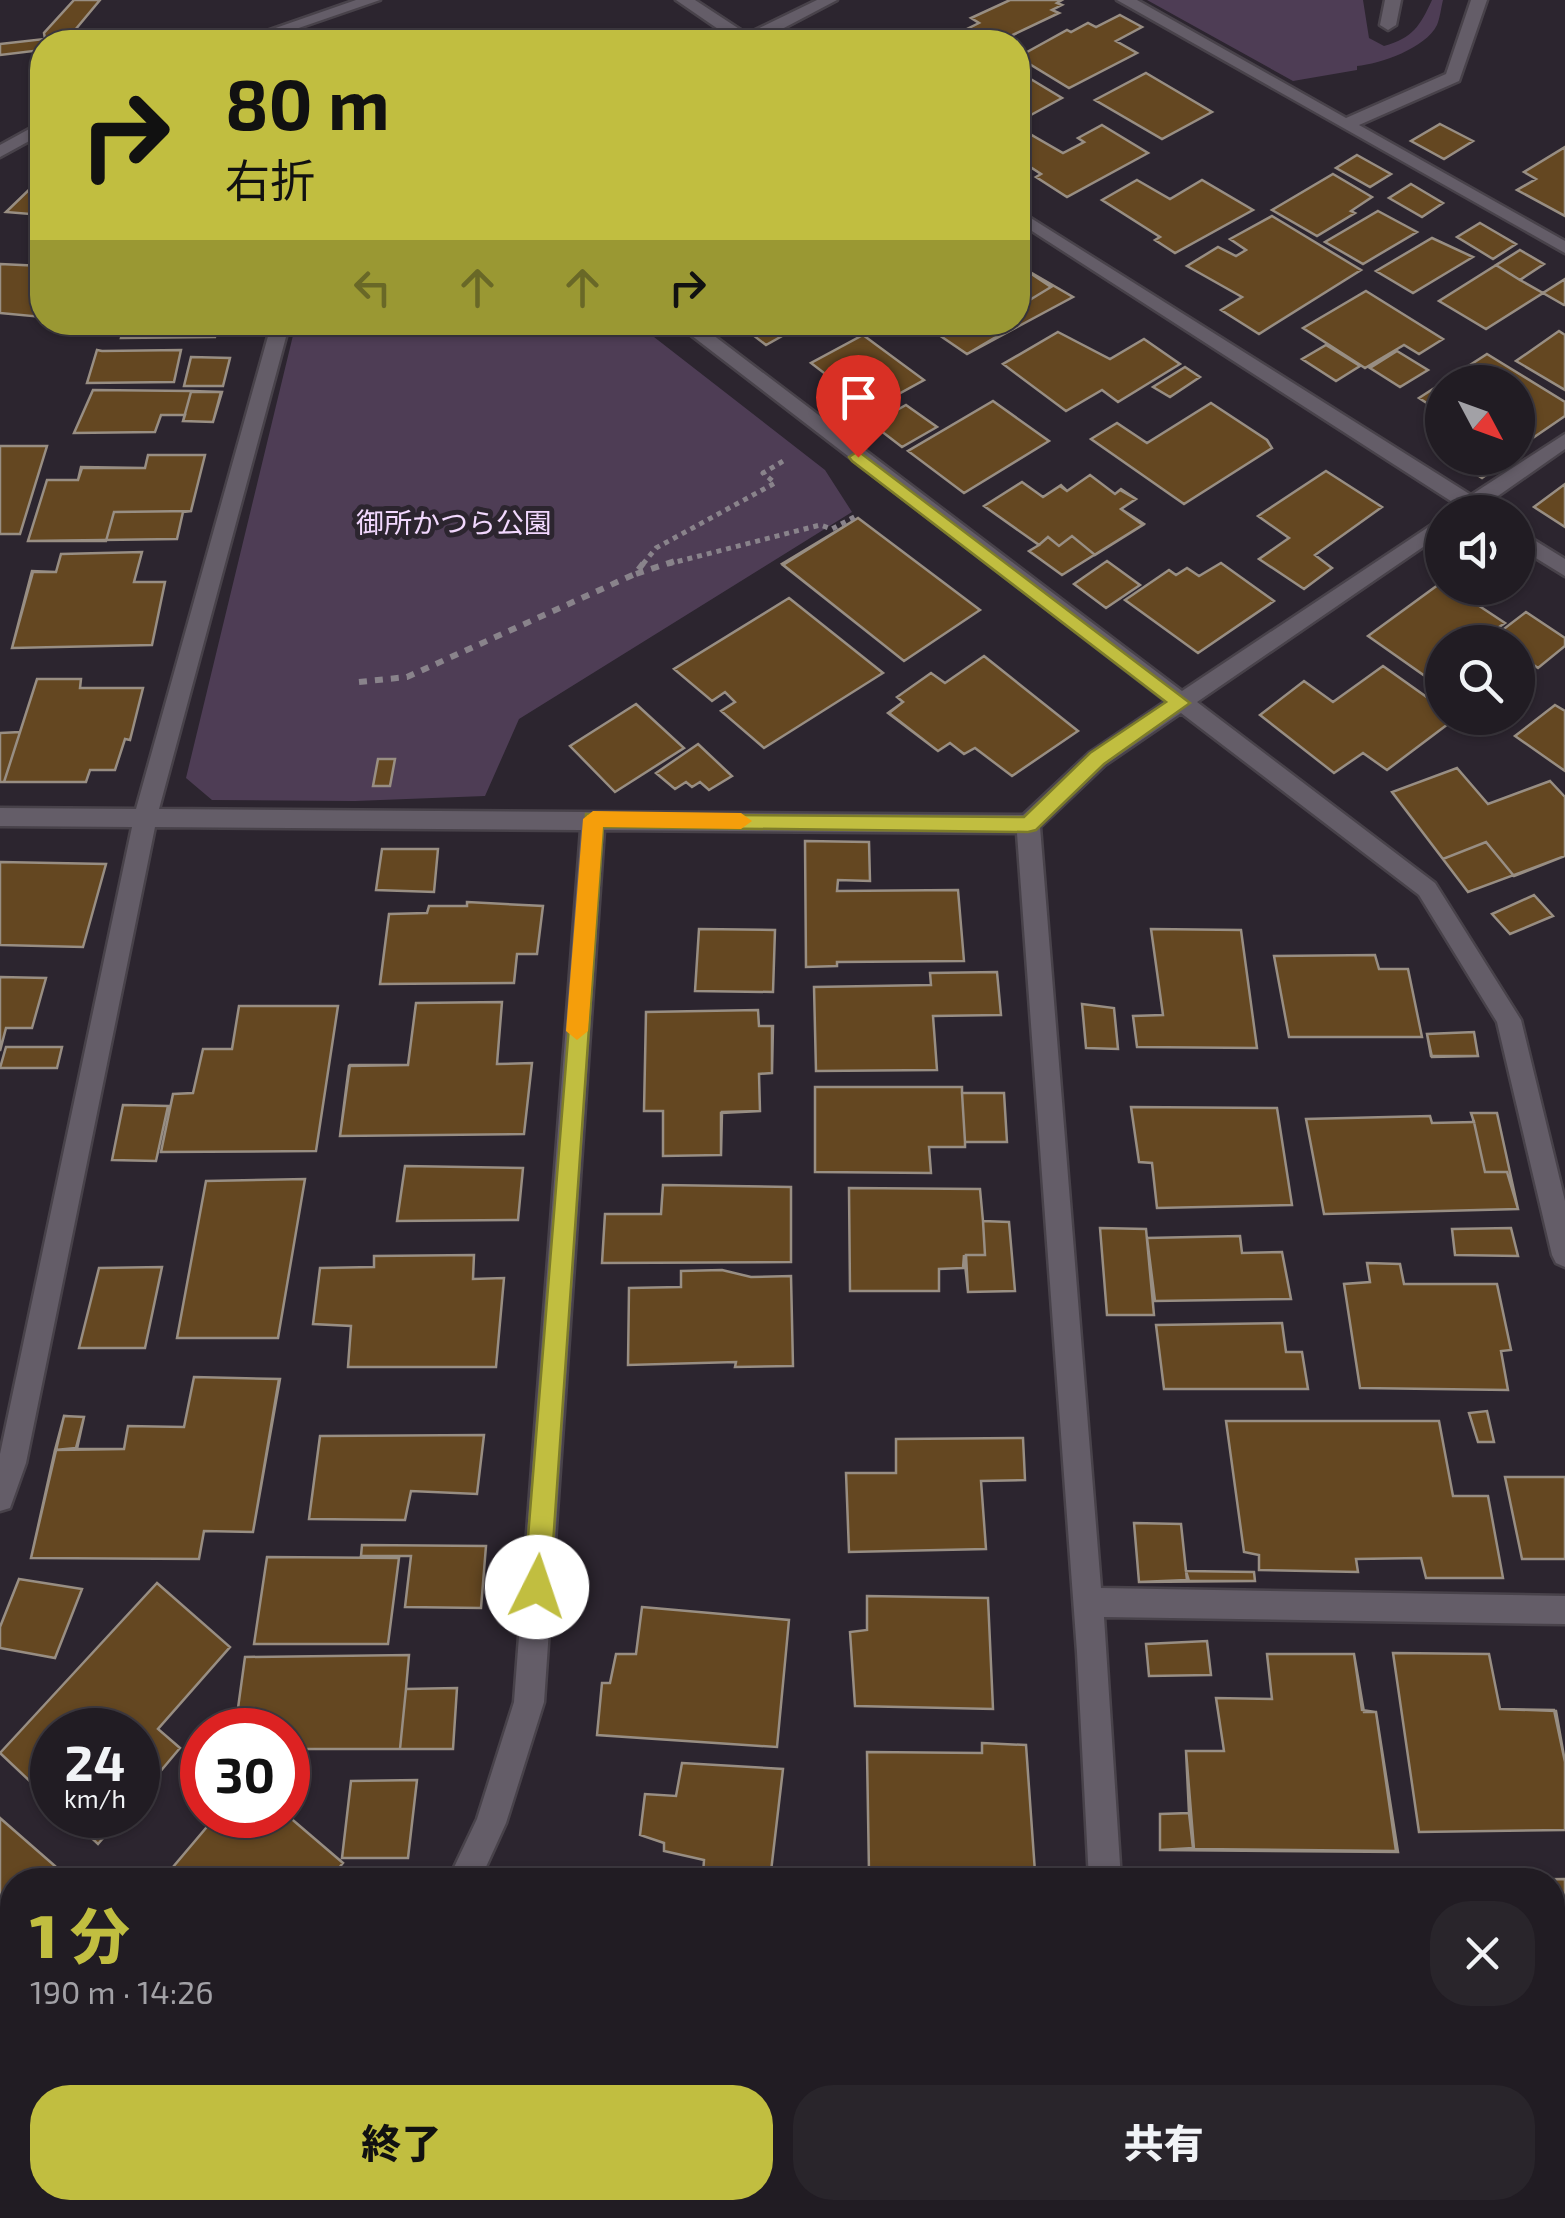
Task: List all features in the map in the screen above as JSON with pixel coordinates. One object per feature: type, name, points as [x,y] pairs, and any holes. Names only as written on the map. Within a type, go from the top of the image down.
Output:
[{"type":"street","points":[[280,30],[372,0]]},
{"type":"street","points":[[684,0],[729,30]]},
{"type":"street","points":[[770,30],[828,0]]},
{"type":"street","points":[[1125,0],[1565,248]]},
{"type":"street","points":[[1388,25],[1394,0]]},
{"type":"street","points":[[1346,124],[1453,77],[1479,0]]},
{"type":"street","points":[[0,152],[30,134]]},
{"type":"street","points":[[1030,223],[1448,495]]},
{"type":"street","points":[[0,1498],[12,1463],[145,818],[277,335]]},
{"type":"street","points":[[699,335],[1428,889],[1509,1020],[1565,1255]]},
{"type":"street","points":[[1491,495],[1565,440]]},
{"type":"street","points":[[0,817],[1028,824],[1097,758],[1425,537]]},
{"type":"street","points":[[1535,549],[1565,569]]},
{"type":"street","points":[[470,1868],[491,1823],[529,1702],[593,819]]},
{"type":"street","points":[[1028,824],[1088,1602],[1104,1868]]},
{"type":"street","points":[[1088,1602],[1565,1610]]},
{"type":"path","points":[[635,574],[656,548],[775,483],[764,472]]},
{"type":"path","points":[[359,682],[406,677],[635,574],[704,552],[820,525],[832,529]]},
{"type":"green space","points":[[1147,0],[1363,0],[1369,38],[1384,46],[1414,30],[1432,0],[1443,0],[1437,25],[1413,48],[1357,66],[1357,70],[1293,81]]},
{"type":"green space","name":"御所かつら公園","points":[[293,335],[651,335],[825,470],[852,512],[519,719],[485,796],[355,801],[212,800],[186,778]]},
{"type":"building","points":[[74,0],[100,0],[75,30],[47,30]]},
{"type":"building","points":[[74,0],[100,0],[75,30],[47,30]]},
{"type":"building","points":[[1010,0],[1062,0],[1057,3],[1062,5],[1052,10],[1059,13],[1023,30],[973,30],[969,28],[979,23],[971,18]]},
{"type":"building","points":[[1120,15],[1142,27],[1116,41],[1137,53],[1069,88],[1030,64],[1030,50],[1067,30],[1071,32],[1088,23],[1096,27]]},
{"type":"building","points":[[1120,15],[1142,27],[1116,41],[1137,53],[1069,88],[1030,64],[1030,50],[1067,30],[1071,32],[1088,23],[1096,27]]},
{"type":"building","points":[[30,41],[30,51],[0,55],[0,44]]},
{"type":"building","points":[[30,41],[30,51],[0,55],[0,44]]},
{"type":"building","points":[[1146,73],[1212,112],[1162,139],[1095,100]]},
{"type":"building","points":[[1146,73],[1212,112],[1162,139],[1095,100]]},
{"type":"building","points":[[1030,79],[1062,98],[1030,115]]},
{"type":"building","points":[[1030,79],[1062,98],[1030,115]]},
{"type":"building","points":[[1440,124],[1473,141],[1444,159],[1411,141]]},
{"type":"building","points":[[1102,125],[1148,153],[1067,197],[1036,177],[1041,174],[1030,167],[1030,134],[1063,153],[1084,142],[1078,138]]},
{"type":"building","points":[[1102,125],[1148,153],[1067,197],[1036,177],[1041,174],[1030,167],[1030,134],[1063,153],[1084,142],[1078,138]]},
{"type":"building","points":[[1565,147],[1565,216],[1517,190],[1536,179],[1524,172]]},
{"type":"building","points":[[1565,147],[1565,216],[1517,190],[1536,179],[1524,172]]},
{"type":"building","points":[[1357,155],[1391,174],[1370,187],[1336,168]]},
{"type":"building","points":[[1333,174],[1372,197],[1351,211],[1355,213],[1317,236],[1272,210]]},
{"type":"building","points":[[1137,180],[1170,199],[1202,180],[1253,210],[1175,253],[1155,240],[1160,237],[1102,200]]},
{"type":"building","points":[[1137,180],[1170,199],[1202,180],[1253,210],[1175,253],[1155,240],[1160,237],[1102,200]]},
{"type":"building","points":[[1411,184],[1443,203],[1422,217],[1389,198]]},
{"type":"building","points":[[30,189],[30,214],[6,212]]},
{"type":"building","points":[[1378,211],[1417,232],[1363,264],[1325,242]]},
{"type":"building","points":[[1272,216],[1361,270],[1259,334],[1221,310],[1242,297],[1187,266],[1218,247],[1236,256],[1246,250],[1230,239]]},
{"type":"building","points":[[1272,216],[1361,270],[1259,334],[1221,310],[1242,297],[1187,266],[1218,247],[1236,256],[1246,250],[1230,239]]},
{"type":"building","points":[[1480,223],[1516,244],[1493,259],[1457,237]]},
{"type":"building","points":[[1432,238],[1473,257],[1413,293],[1376,271]]},
{"type":"building","points":[[1520,250],[1544,264],[1520,280],[1543,293],[1486,329],[1439,301]]},
{"type":"building","points":[[1520,250],[1544,264],[1520,280],[1496,265]]},
{"type":"building","points":[[0,264],[30,265],[30,316],[0,313]]},
{"type":"building","points":[[0,264],[30,265],[30,316],[0,313]]},
{"type":"building","points":[[1030,272],[1073,297],[1030,320]]},
{"type":"building","points":[[1030,273],[1051,287],[1030,300]]},
{"type":"building","points":[[1565,279],[1565,305],[1543,293]]},
{"type":"building","points":[[1366,291],[1443,339],[1419,354],[1404,345],[1365,368],[1303,328]]},
{"type":"building","points":[[1366,291],[1443,339],[1419,354],[1404,345],[1365,368],[1303,328]]},
{"type":"building","points":[[1559,331],[1565,335],[1565,390],[1535,372],[1535,365],[1516,361]]},
{"type":"building","points":[[1559,331],[1565,335],[1565,390],[1535,372],[1535,365],[1516,361]]},
{"type":"building","points":[[1058,332],[1110,359],[1144,339],[1180,364],[1118,402],[1102,390],[1066,411],[1003,364]]},
{"type":"building","points":[[122,335],[215,335],[215,337],[121,338]]},
{"type":"building","points":[[122,335],[215,335],[215,337],[121,338]]},
{"type":"building","points":[[753,335],[784,335],[766,345]]},
{"type":"building","points":[[753,335],[784,335],[766,345]]},
{"type":"building","points":[[863,335],[924,380],[853,419],[828,399],[845,389],[811,363]]},
{"type":"building","points":[[939,335],[1002,335],[967,354]]},
{"type":"building","points":[[939,335],[999,335],[967,354]]},
{"type":"building","points":[[1326,345],[1360,366],[1336,381],[1302,359]]},
{"type":"building","points":[[97,350],[181,350],[174,382],[87,383]]},
{"type":"building","points":[[1397,351],[1425,372],[1400,387],[1370,368]]},
{"type":"building","points":[[1487,354],[1505,365],[1470,365]]},
{"type":"building","points":[[1487,354],[1505,365],[1470,365]]},
{"type":"building","points":[[191,357],[230,358],[223,386],[184,386]]},
{"type":"building","points":[[1185,367],[1200,377],[1170,397],[1153,387]]},
{"type":"building","points":[[1185,367],[1200,377],[1170,397],[1153,387]]},
{"type":"building","points":[[1535,384],[1565,402],[1565,416],[1535,436]]},
{"type":"building","points":[[1535,384],[1565,402],[1565,416],[1535,436]]},
{"type":"building","points":[[93,390],[222,392],[213,422],[183,421],[185,415],[161,415],[155,432],[74,433]]},
{"type":"building","points":[[191,392],[221,392],[213,422],[183,421]]},
{"type":"building","points":[[993,401],[1049,441],[964,493],[908,451]]},
{"type":"building","points":[[993,401],[1049,441],[964,493],[908,451]]},
{"type":"building","points":[[1211,403],[1267,440],[1272,448],[1184,504],[1091,439],[1117,423],[1147,443]]},
{"type":"building","points":[[1211,403],[1267,440],[1272,448],[1184,504],[1091,439],[1117,423],[1147,443]]},
{"type":"building","points":[[906,405],[937,427],[902,447],[872,424]]},
{"type":"building","points":[[0,446],[47,446],[20,534],[0,534]]},
{"type":"building","points":[[0,446],[47,446],[20,534],[0,534]]},
{"type":"building","points":[[148,455],[205,455],[191,511],[183,512],[177,539],[28,541],[47,480],[78,480],[81,467],[145,468]]},
{"type":"building","points":[[148,455],[205,455],[191,511],[114,512],[106,541],[28,541],[47,480],[78,480],[82,468],[145,468]]},
{"type":"building","points":[[1326,471],[1382,507],[1315,555],[1332,568],[1304,589],[1259,559],[1289,538],[1258,516]]},
{"type":"building","points":[[1090,475],[1115,494],[1121,489],[1136,499],[1121,509],[1144,524],[1062,575],[1029,551],[1039,545],[984,506],[1022,482],[1043,497],[1061,485],[1067,491]]},
{"type":"building","points":[[1090,475],[1115,494],[1120,490],[1136,499],[1121,509],[1143,525],[1095,555],[1072,536],[1059,546],[1048,537],[1039,545],[984,506],[1022,482],[1043,497],[1060,486],[1067,491]]},
{"type":"building","points":[[1565,484],[1565,527],[1535,506]]},
{"type":"building","points":[[1565,484],[1565,527],[1535,506]]},
{"type":"building","points":[[858,518],[980,610],[904,661],[783,565]]},
{"type":"building","points":[[858,518],[980,610],[904,661],[782,564]]},
{"type":"building","points":[[142,552],[134,582],[165,582],[152,645],[12,648],[33,572],[56,572],[61,554]]},
{"type":"building","points":[[142,552],[134,582],[165,582],[152,645],[12,648],[32,571],[56,572],[61,554]]},
{"type":"building","points":[[1107,561],[1140,585],[1106,608],[1074,584]]},
{"type":"building","points":[[1221,563],[1274,601],[1198,653],[1125,600],[1169,570],[1176,575],[1187,568],[1199,576]]},
{"type":"building","points":[[1221,563],[1274,601],[1198,653],[1125,600],[1169,570],[1176,575],[1187,568],[1199,576]]},
{"type":"building","points":[[1425,594],[1425,605],[1478,605],[1505,623],[1425,625],[1425,676],[1368,636]]},
{"type":"building","points":[[1425,594],[1425,605],[1478,605],[1505,623],[1425,625],[1425,676],[1368,636]]},
{"type":"building","points":[[789,598],[883,673],[764,748],[721,711],[735,702],[725,692],[712,701],[674,669]]},
{"type":"building","points":[[1526,612],[1565,638],[1565,646],[1538,668],[1535,625],[1509,625]]},
{"type":"building","points":[[984,656],[1078,731],[1012,776],[975,748],[964,754],[950,743],[938,751],[889,713],[903,702],[897,697],[931,673],[945,683]]},
{"type":"building","points":[[984,656],[1078,731],[1012,776],[975,748],[964,754],[950,743],[938,751],[888,713],[903,702],[897,697],[931,673],[945,683]]},
{"type":"building","points":[[1383,666],[1425,696],[1425,735],[1433,735],[1387,770],[1363,753],[1334,773],[1260,715],[1304,681],[1333,702]]},
{"type":"building","points":[[1383,666],[1425,696],[1425,735],[1433,735],[1387,770],[1363,753],[1334,773],[1260,715],[1304,681],[1333,702]]},
{"type":"building","points":[[37,679],[81,679],[80,688],[143,688],[130,740],[125,739],[115,770],[90,770],[86,782],[0,782],[0,733],[20,732]]},
{"type":"building","points":[[37,679],[81,679],[80,688],[143,688],[130,740],[125,739],[115,770],[90,770],[86,782],[4,782]]},
{"type":"building","points":[[636,704],[684,748],[615,792],[570,746]]},
{"type":"building","points":[[1555,705],[1565,711],[1565,771],[1515,736],[1535,735],[1535,720]]},
{"type":"building","points":[[1555,705],[1565,711],[1565,771],[1515,736],[1535,735],[1535,720]]},
{"type":"building","points":[[698,744],[732,776],[709,790],[700,782],[692,787],[686,782],[675,789],[656,773]]},
{"type":"building","points":[[378,759],[395,759],[390,786],[373,786]]},
{"type":"building","points":[[1457,768],[1488,804],[1550,781],[1565,797],[1565,856],[1468,892],[1392,792]]},
{"type":"building","points":[[1457,768],[1488,804],[1550,781],[1565,797],[1565,856],[1514,876],[1486,842],[1443,859],[1392,792]]},
{"type":"building","points":[[805,841],[869,842],[870,881],[838,880],[837,891],[958,890],[964,961],[837,962],[837,966],[806,967]]},
{"type":"building","points":[[382,849],[438,849],[434,892],[376,890]]},
{"type":"building","points":[[0,862],[106,864],[83,947],[0,945]]},
{"type":"building","points":[[0,862],[106,864],[83,947],[0,945]]},
{"type":"building","points":[[1534,895],[1553,916],[1510,934],[1492,914]]},
{"type":"building","points":[[1534,895],[1553,916],[1510,934],[1492,914]]},
{"type":"building","points":[[467,902],[543,906],[537,954],[517,954],[514,983],[380,984],[389,914],[427,913],[429,906],[467,906]]},
{"type":"building","points":[[467,902],[543,906],[537,954],[517,954],[514,983],[380,984],[389,914],[427,913],[429,906],[467,906]]},
{"type":"building","points":[[699,929],[775,930],[773,992],[695,991]]},
{"type":"building","points":[[1151,929],[1241,930],[1257,1048],[1137,1047],[1133,1016],[1163,1015]]},
{"type":"building","points":[[1151,929],[1241,930],[1257,1048],[1137,1047],[1133,1016],[1163,1015]]},
{"type":"building","points":[[1375,955],[1379,969],[1408,969],[1422,1037],[1289,1037],[1274,956]]},
{"type":"building","points":[[997,972],[1001,1015],[933,1016],[937,1070],[816,1071],[814,987],[931,985],[930,973]]},
{"type":"building","points":[[0,977],[46,978],[32,1028],[6,1028],[0,1051]]},
{"type":"building","points":[[0,977],[46,978],[32,1028],[6,1028],[0,1051]]},
{"type":"building","points":[[502,1002],[497,1064],[532,1063],[524,1134],[340,1136],[349,1066],[408,1065],[416,1003]]},
{"type":"building","points":[[502,1002],[497,1064],[532,1063],[524,1134],[340,1136],[350,1065],[408,1065],[416,1003]]},
{"type":"building","points":[[1082,1004],[1114,1008],[1118,1049],[1086,1048]]},
{"type":"building","points":[[1082,1004],[1114,1008],[1118,1049],[1086,1048]]},
{"type":"building","points":[[239,1006],[338,1006],[316,1151],[161,1152],[173,1094],[193,1093],[203,1049],[232,1049]]},
{"type":"building","points":[[239,1006],[338,1006],[316,1151],[161,1152],[173,1094],[193,1093],[203,1049],[232,1049]]},
{"type":"building","points":[[758,1010],[759,1026],[772,1026],[772,1073],[759,1074],[760,1111],[722,1112],[721,1155],[663,1156],[663,1111],[644,1111],[646,1012]]},
{"type":"building","points":[[758,1010],[759,1026],[773,1026],[772,1073],[759,1074],[760,1111],[721,1113],[721,1155],[663,1156],[663,1111],[644,1111],[646,1012]]},
{"type":"building","points":[[1474,1032],[1478,1056],[1432,1057],[1427,1034]]},
{"type":"building","points":[[1474,1032],[1478,1056],[1431,1056],[1427,1034]]},
{"type":"building","points":[[6,1047],[62,1047],[57,1068],[0,1068]]},
{"type":"building","points":[[815,1087],[962,1087],[962,1093],[1004,1093],[1007,1142],[929,1147],[931,1173],[815,1172]]},
{"type":"building","points":[[962,1093],[1004,1093],[1007,1142],[965,1142]]},
{"type":"building","points":[[123,1105],[168,1106],[156,1161],[112,1160]]},
{"type":"building","points":[[1131,1107],[1277,1108],[1292,1205],[1157,1208],[1152,1163],[1139,1162]]},
{"type":"building","points":[[1131,1107],[1277,1108],[1292,1205],[1157,1208],[1152,1163],[1139,1162]]},
{"type":"building","points":[[1471,1113],[1497,1113],[1518,1209],[1324,1214],[1306,1119],[1430,1116],[1432,1123],[1474,1122]]},
{"type":"building","points":[[1430,1116],[1432,1123],[1474,1122],[1485,1172],[1507,1172],[1518,1209],[1324,1214],[1306,1119]]},
{"type":"building","points":[[405,1166],[523,1168],[518,1220],[397,1221]]},
{"type":"building","points":[[305,1179],[278,1338],[177,1338],[206,1181]]},
{"type":"building","points":[[305,1179],[278,1338],[177,1338],[206,1181]]},
{"type":"building","points":[[663,1185],[791,1187],[791,1262],[602,1263],[605,1214],[661,1214]]},
{"type":"building","points":[[849,1188],[980,1189],[983,1221],[1009,1222],[1015,1291],[968,1292],[964,1255],[963,1268],[939,1269],[939,1291],[850,1291]]},
{"type":"building","points":[[983,1221],[1009,1222],[1015,1291],[968,1292],[966,1255],[985,1255]]},
{"type":"building","points":[[1100,1228],[1146,1229],[1154,1315],[1107,1315]]},
{"type":"building","points":[[1511,1228],[1518,1256],[1455,1255],[1452,1229]]},
{"type":"building","points":[[1511,1228],[1518,1256],[1455,1255],[1452,1229]]},
{"type":"building","points":[[1240,1236],[1242,1253],[1282,1252],[1291,1299],[1155,1301],[1147,1238]]},
{"type":"building","points":[[474,1255],[473,1279],[504,1278],[496,1367],[348,1367],[351,1326],[313,1324],[320,1268],[374,1267],[374,1256]]},
{"type":"building","points":[[474,1255],[473,1279],[504,1278],[496,1367],[348,1367],[351,1326],[313,1324],[320,1268],[374,1267],[374,1256]]},
{"type":"building","points":[[1367,1263],[1400,1264],[1404,1284],[1497,1284],[1511,1350],[1501,1351],[1508,1390],[1360,1388],[1344,1284],[1370,1282]]},
{"type":"building","points":[[1367,1263],[1400,1264],[1404,1284],[1497,1284],[1511,1350],[1501,1351],[1508,1390],[1360,1388],[1344,1284],[1370,1282]]},
{"type":"building","points":[[162,1267],[145,1348],[79,1348],[99,1268]]},
{"type":"building","points":[[722,1270],[751,1277],[791,1276],[793,1366],[735,1367],[736,1362],[628,1365],[629,1288],[681,1287],[681,1271]]},
{"type":"building","points":[[1282,1323],[1286,1352],[1302,1352],[1308,1389],[1164,1389],[1156,1325]]},
{"type":"building","points":[[194,1377],[280,1379],[253,1532],[204,1531],[199,1559],[31,1558],[64,1416],[84,1417],[77,1449],[124,1449],[128,1426],[184,1427]]},
{"type":"building","points":[[194,1377],[279,1379],[253,1532],[204,1531],[199,1559],[31,1558],[55,1450],[124,1449],[128,1426],[184,1427]]},
{"type":"building","points":[[1487,1411],[1494,1442],[1478,1442],[1469,1413]]},
{"type":"building","points":[[1487,1411],[1494,1442],[1478,1442],[1469,1413]]},
{"type":"building","points":[[64,1416],[84,1417],[76,1448],[55,1450]]},
{"type":"building","points":[[1226,1421],[1439,1421],[1453,1496],[1488,1496],[1503,1578],[1426,1578],[1421,1558],[1356,1559],[1358,1572],[1259,1570],[1259,1555],[1244,1552]]},
{"type":"building","points":[[1226,1421],[1439,1421],[1453,1496],[1488,1496],[1503,1578],[1426,1578],[1421,1558],[1356,1559],[1358,1572],[1259,1570],[1259,1555],[1244,1552]]},
{"type":"building","points":[[484,1435],[477,1494],[411,1491],[405,1520],[309,1519],[320,1436]]},
{"type":"building","points":[[1023,1438],[1025,1480],[981,1481],[986,1549],[849,1552],[846,1473],[896,1473],[896,1439]]},
{"type":"building","points":[[1505,1477],[1565,1477],[1565,1559],[1522,1559]]},
{"type":"building","points":[[1134,1523],[1181,1524],[1186,1571],[1254,1572],[1255,1581],[1139,1582]]},
{"type":"building","points":[[1134,1523],[1181,1524],[1187,1580],[1139,1582]]},
{"type":"building","points":[[362,1545],[486,1546],[481,1608],[405,1607],[411,1556],[361,1556]]},
{"type":"building","points":[[267,1557],[399,1558],[388,1644],[254,1644]]},
{"type":"building","points":[[1186,1571],[1254,1572],[1255,1581],[1189,1581]]},
{"type":"building","points":[[19,1579],[82,1589],[55,1658],[0,1648],[0,1627]]},
{"type":"building","points":[[157,1583],[230,1647],[160,1727],[160,1708],[42,1708]]},
{"type":"building","points":[[157,1583],[230,1647],[160,1727],[160,1708],[42,1708]]},
{"type":"building","points":[[867,1596],[988,1598],[993,1709],[855,1706],[850,1632],[867,1630]]},
{"type":"building","points":[[642,1607],[789,1620],[777,1747],[597,1735],[602,1683],[610,1683],[616,1654],[636,1654]]},
{"type":"building","points":[[642,1607],[789,1620],[777,1747],[597,1735],[602,1683],[610,1683],[616,1654],[636,1654]]},
{"type":"building","points":[[1207,1641],[1211,1675],[1149,1676],[1146,1644]]},
{"type":"building","points":[[1207,1641],[1211,1675],[1149,1676],[1146,1644]]},
{"type":"building","points":[[1393,1653],[1489,1654],[1500,1709],[1556,1711],[1565,1762],[1565,1830],[1419,1832]]},
{"type":"building","points":[[1393,1653],[1489,1654],[1500,1709],[1554,1710],[1565,1762],[1565,1830],[1419,1832]]},
{"type":"building","points":[[1267,1654],[1354,1654],[1364,1712],[1376,1712],[1398,1852],[1160,1850],[1160,1814],[1189,1813],[1186,1751],[1224,1751],[1216,1698],[1272,1699]]},
{"type":"building","points":[[1267,1654],[1354,1654],[1362,1710],[1376,1712],[1396,1851],[1194,1849],[1186,1751],[1224,1751],[1216,1698],[1272,1699]]},
{"type":"building","points":[[409,1655],[406,1689],[457,1688],[453,1749],[310,1749],[310,1708],[238,1708],[245,1657]]},
{"type":"building","points":[[457,1688],[453,1749],[400,1749],[406,1689]]},
{"type":"building","points":[[30,1721],[30,1781],[0,1753]]},
{"type":"building","points":[[30,1721],[30,1781],[0,1753]]},
{"type":"building","points":[[160,1731],[180,1748],[160,1772]]},
{"type":"building","points":[[160,1731],[180,1748],[160,1772]]},
{"type":"building","points":[[982,1743],[1026,1745],[1035,1868],[869,1868],[867,1752],[982,1753]]},
{"type":"building","points":[[682,1763],[783,1769],[771,1868],[703,1868],[704,1860],[664,1851],[664,1843],[640,1835],[645,1794],[676,1796]]},
{"type":"building","points":[[417,1780],[408,1858],[342,1858],[351,1781]]},
{"type":"building","points":[[1189,1813],[1193,1848],[1160,1850],[1160,1814]]},
{"type":"building","points":[[0,1818],[57,1868],[0,1868]]},
{"type":"building","points":[[310,1835],[343,1863],[339,1868],[172,1868],[198,1838],[310,1838]]},
{"type":"slow traffic","points":[[577,1031],[593,819],[741,821]]},
{"type":"route","points":[[537,1587],[593,819],[1028,824],[1097,758],[1180,703],[858,457]]}]
